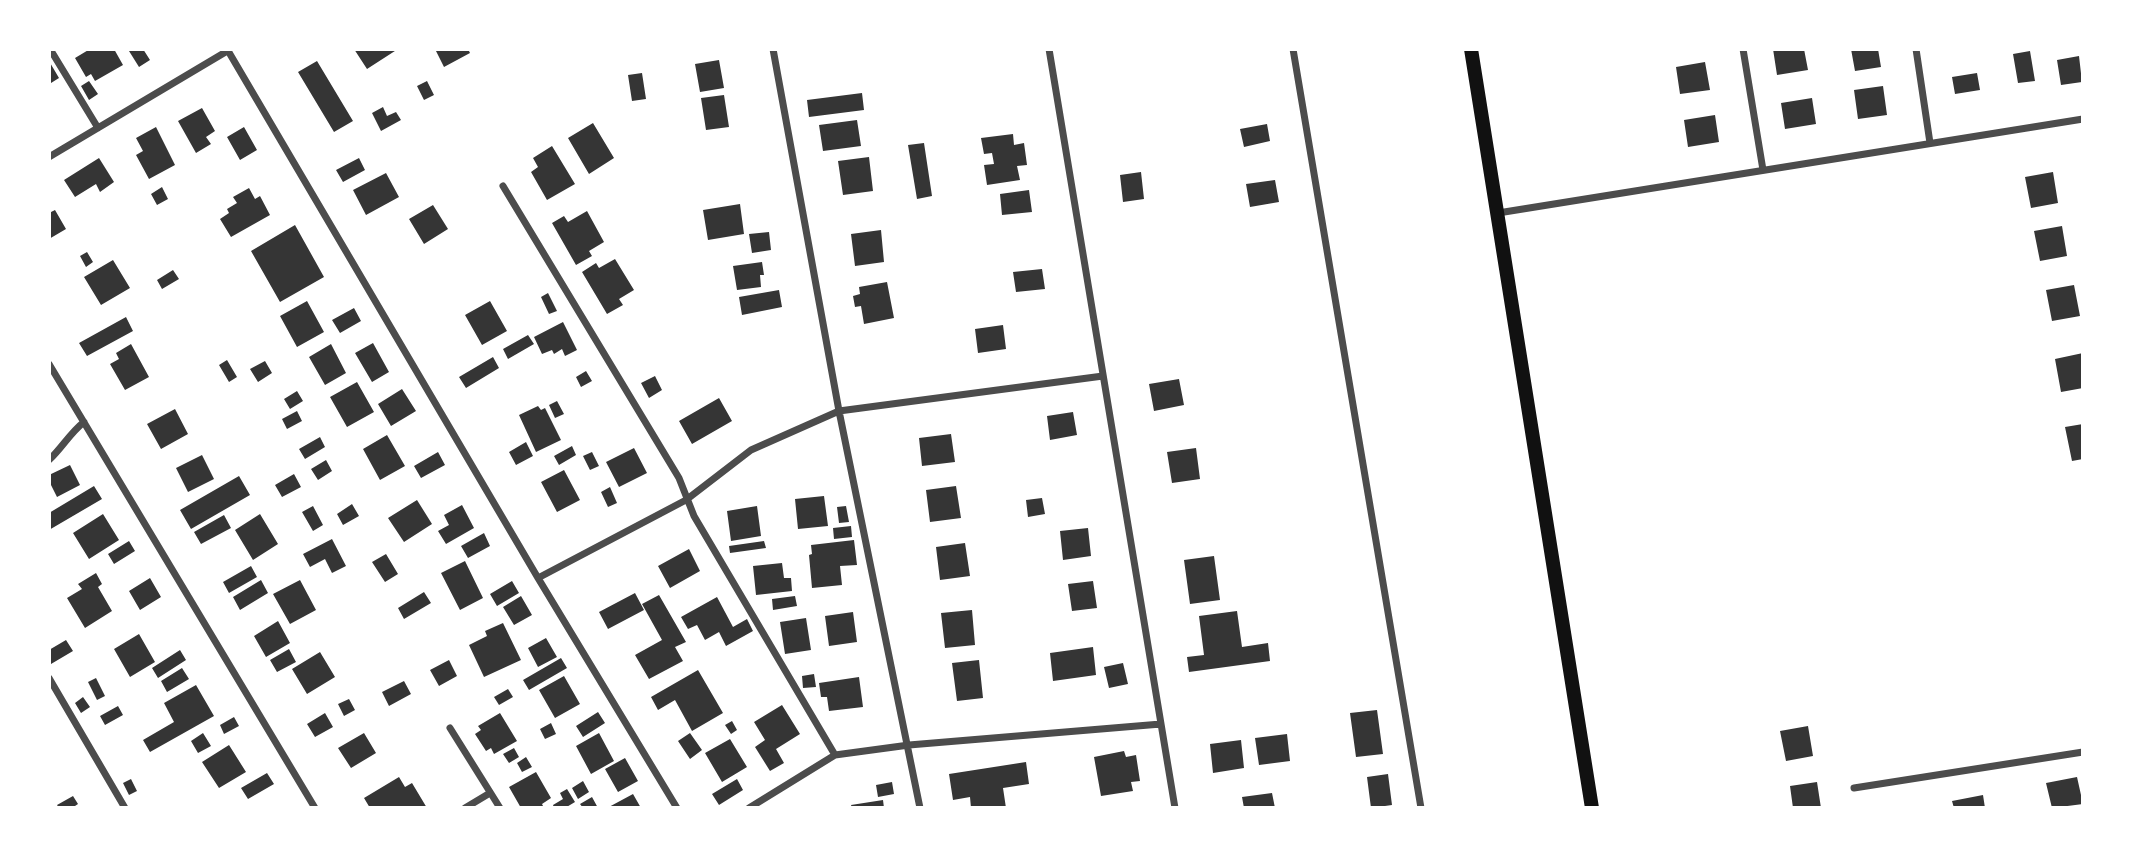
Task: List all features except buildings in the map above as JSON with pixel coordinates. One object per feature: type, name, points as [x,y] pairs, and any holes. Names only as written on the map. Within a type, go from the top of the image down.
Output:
[{"type":"main road","points":[[1471,49],[1592,808]]},
{"type":"street","points":[[50,49],[97,128]]},
{"type":"street","points":[[773,49],[839,411],[920,808]]},
{"type":"street","points":[[1049,49],[1175,808]]},
{"type":"street","points":[[1293,49],[1420,808]]},
{"type":"street","points":[[1743,49],[1763,170]]},
{"type":"street","points":[[1916,49],[1930,143]]},
{"type":"street","points":[[49,157],[229,50],[538,578],[677,808]]},
{"type":"street","points":[[1497,213],[2083,119]]},
{"type":"street","points":[[503,186],[679,478],[686,500],[835,755]]},
{"type":"street","points":[[49,363],[315,808]]},
{"type":"street","points":[[538,578],[686,500],[751,450],[839,411],[1103,376]]},
{"type":"street","points":[[49,460],[60,450],[73,430],[84,422]]},
{"type":"street","points":[[49,678],[125,808]]},
{"type":"street","points":[[749,808],[835,755],[909,745],[1161,724]]},
{"type":"street","points":[[450,729],[500,808]]},
{"type":"street","points":[[1854,788],[2083,752]]},
{"type":"street","points":[[465,808],[490,793]]}]
